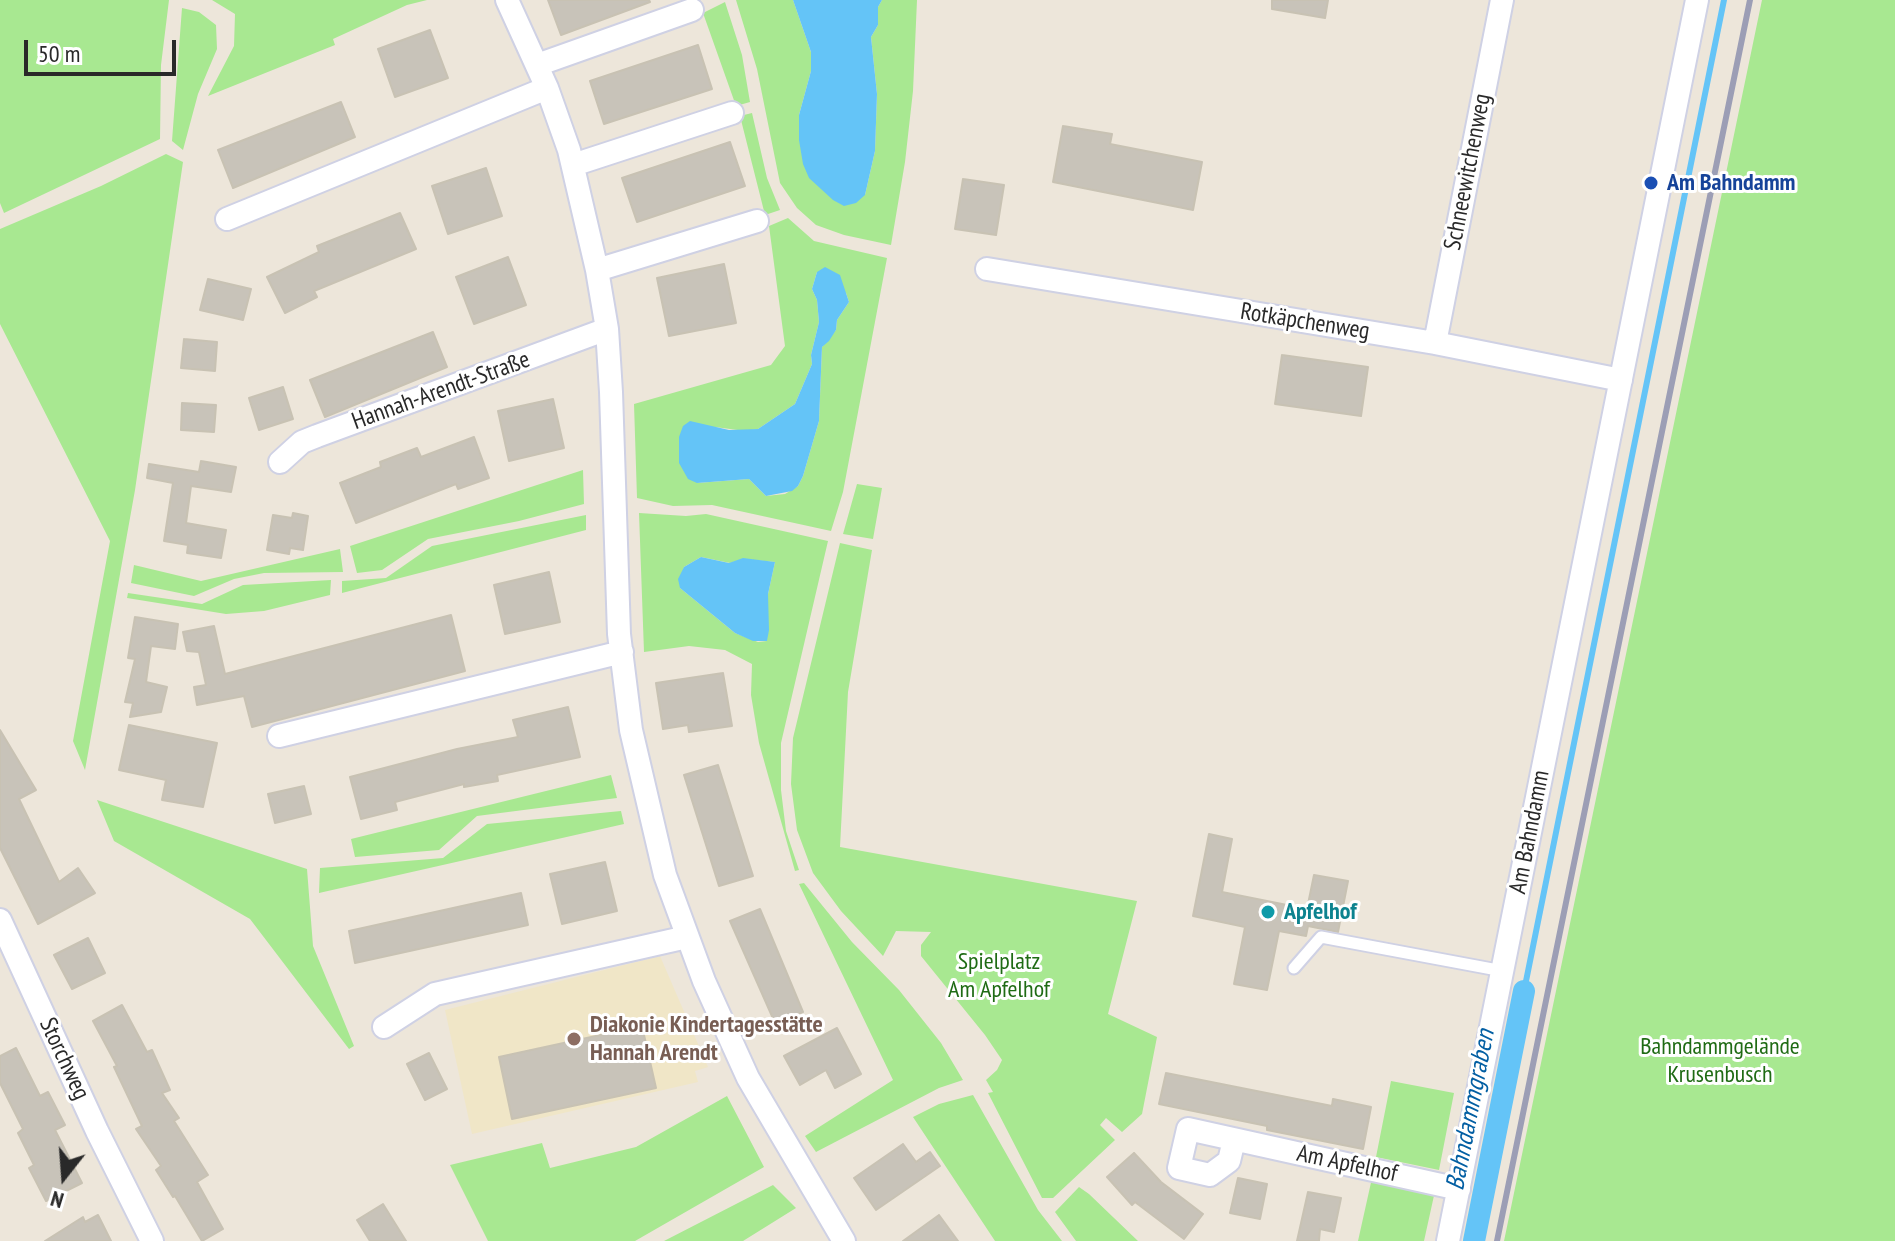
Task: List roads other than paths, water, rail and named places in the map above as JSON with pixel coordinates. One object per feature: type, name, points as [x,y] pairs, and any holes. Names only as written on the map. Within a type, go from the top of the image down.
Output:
[{"type":"street","points":[[507,0],[547,88],[573,165],[597,270],[607,329],[616,600],[631,730],[654,835],[665,875],[704,981],[748,1078],[844,1241]]},
{"type":"street","name":"Schneewitchenweg","points":[[1435,343],[1502,0]]},
{"type":"street","name":"Am Bahndamm","points":[[1448,1241],[1697,0]]},
{"type":"street","points":[[537,65],[692,10]]},
{"type":"street","points":[[227,219],[547,88]]},
{"type":"street","points":[[573,165],[732,113]]},
{"type":"street","points":[[597,270],[757,221]]},
{"type":"street","name":"Rotkäpchenweg","points":[[987,269],[1435,343],[1621,380]]},
{"type":"street","name":"Hannah-Arendt-Straße","points":[[280,462],[302,442],[607,329]]},
{"type":"street","points":[[279,736],[622,652]]},
{"type":"street","name":"Storchweg","points":[[0,920],[97,1131],[152,1241]]},
{"type":"street","points":[[384,1027],[435,994],[687,937]]},
{"type":"street","name":"Am Apfelhof","points":[[1234,1140],[1459,1189]]},
{"type":"lane","points":[[1294,968],[1321,937],[1503,971]]},
{"type":"water","points":[[793,0],[882,0],[878,7],[878,25],[871,37],[877,94],[875,151],[865,195],[856,203],[844,206],[833,200],[809,178],[803,164],[799,115],[811,71],[811,52]]},
{"type":"water","points":[[825,267],[840,275],[849,302],[837,320],[836,330],[822,347],[819,421],[798,486],[792,491],[766,496],[749,479],[697,483],[688,479],[679,463],[679,437],[683,426],[690,421],[729,430],[758,429],[795,404],[812,364],[811,355],[819,322],[817,300],[812,289],[817,272]]},
{"type":"water","points":[[701,557],[729,563],[743,558],[775,562],[768,594],[767,641],[753,641],[735,633],[680,588],[678,579],[684,567]]},
{"type":"waterway","points":[[1524,991],[1724,0]]},
{"type":"waterway","name":"Bahndammgraben","points":[[1474,1241],[1524,991]]},
{"type":"railway","points":[[1497,1241],[1750,0]]},
{"type":"place","name":"Am Bahndamm","points":[[1651,183]]},
{"type":"place","name":"Apfelhof","points":[[1268,912]]},
{"type":"place","name":"Diakonie Kindertagesstätte Hannah Arendt","points":[[574,1039]]},
{"type":"park label","name":"Spielplatz Am Apfelhof","points":[[999,976]]},
{"type":"park label","name":"Bahndammgelände Krusenbusch","points":[[1720,1061]]}]
